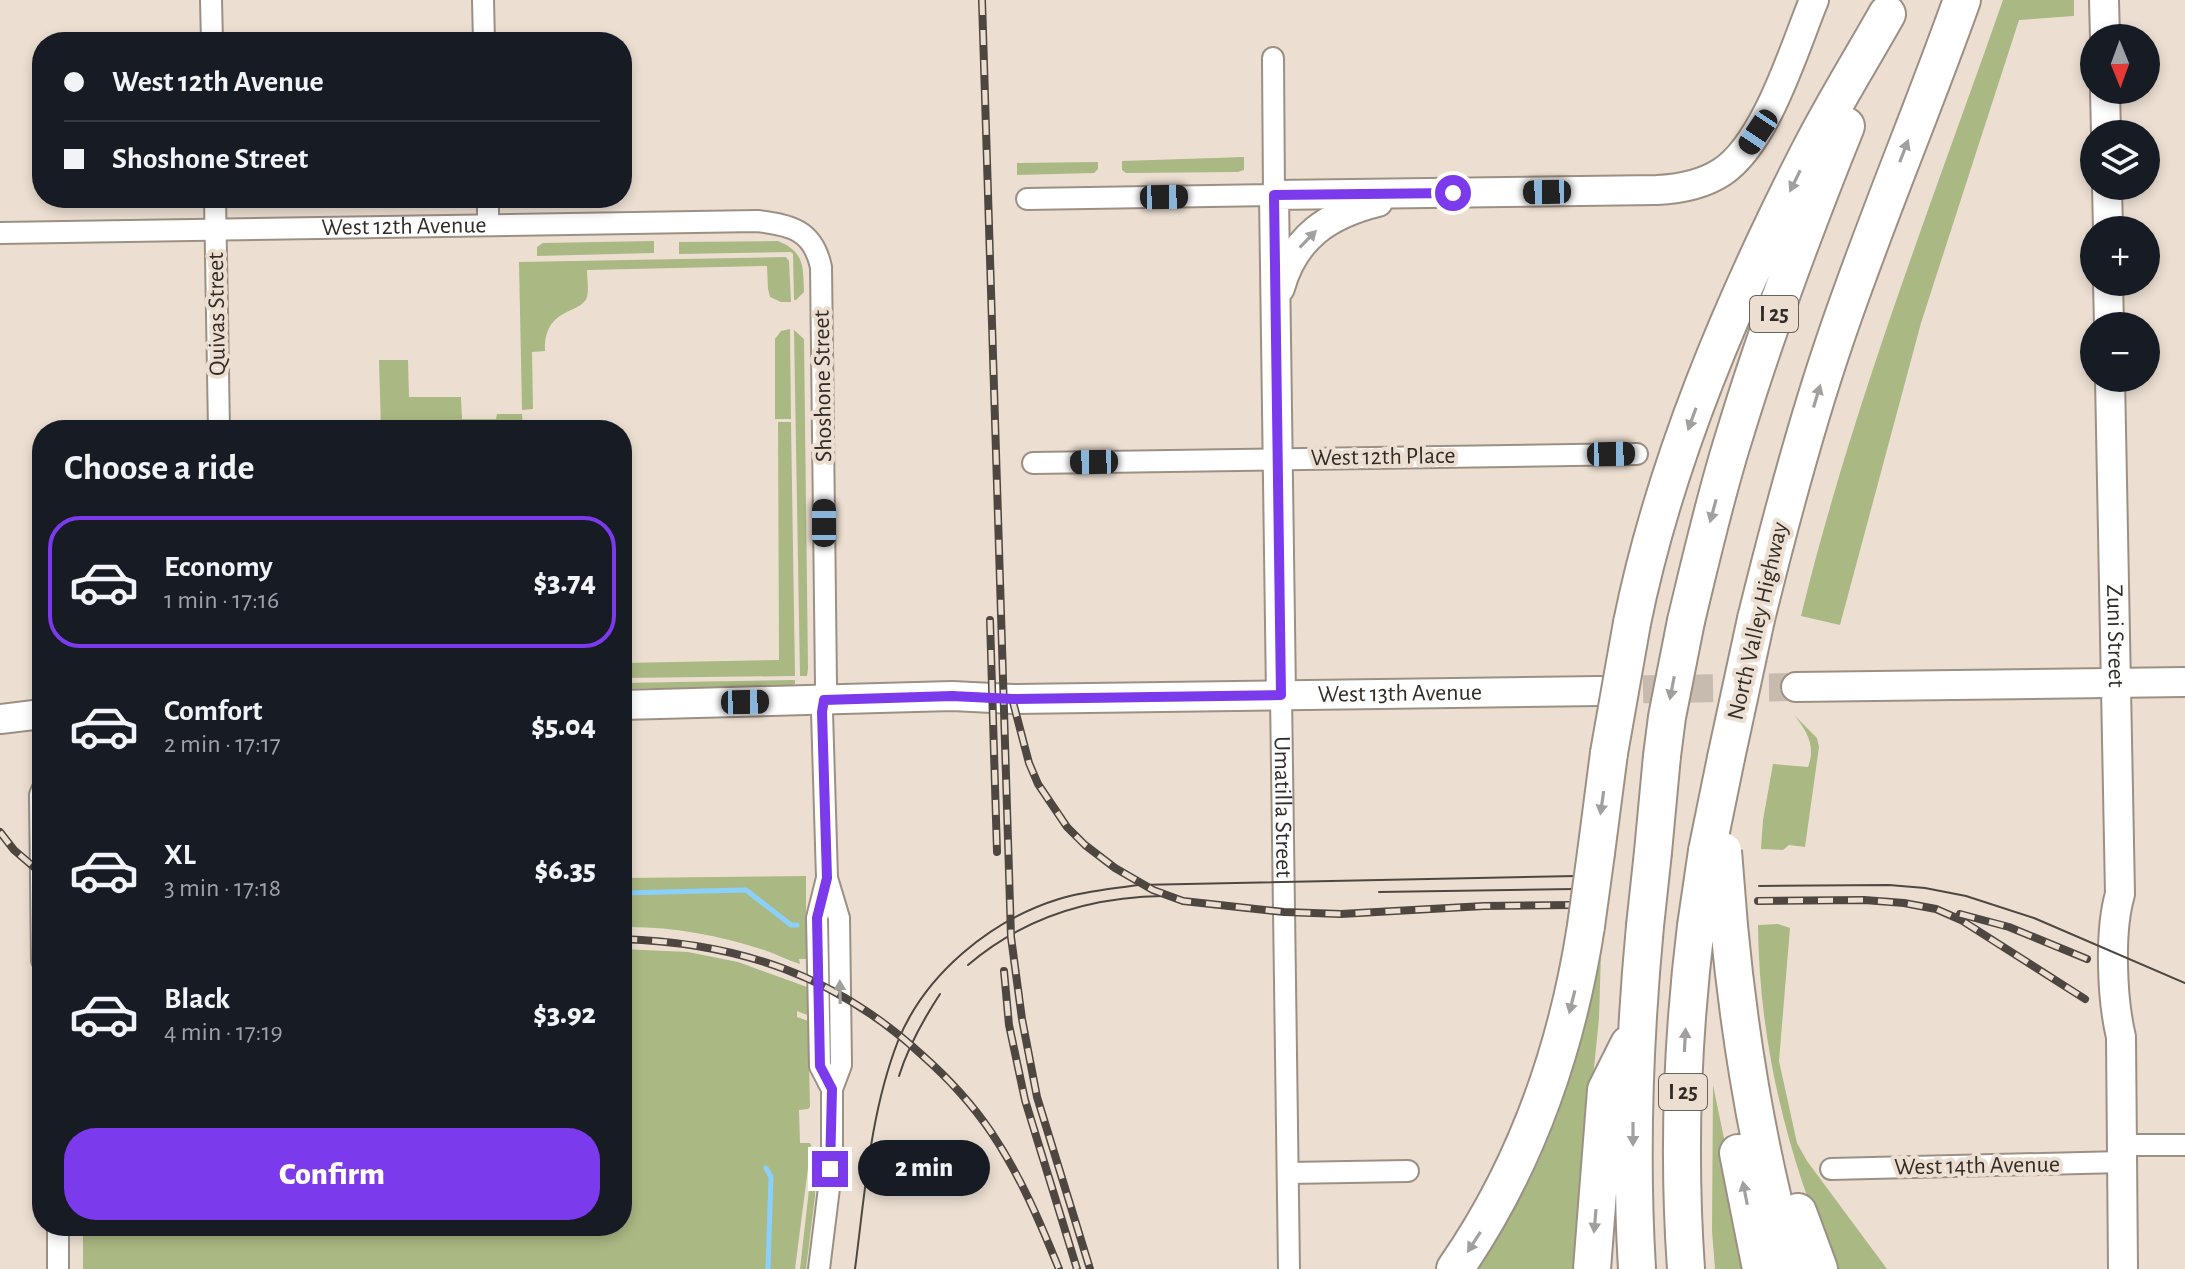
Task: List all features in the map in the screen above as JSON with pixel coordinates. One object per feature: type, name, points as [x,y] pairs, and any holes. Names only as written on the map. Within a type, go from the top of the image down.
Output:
[{"type":"highway","name":"North Valley Highway","points":[[1686,1269],[1682,1153],[1689,985],[1716,926],[1715,851],[1726,758],[1756,619],[1798,459],[1825,371],[1880,214],[1962,0]]},
{"type":"highway","name":"I 25","points":[[1637,1269],[1633,1151],[1636,1028],[1662,756],[1686,621],[1714,506],[1752,378],[1889,7]]},
{"type":"highway","points":[[1455,1269],[1487,1221],[1532,1130],[1568,1020],[1586,926],[1609,753],[1632,623],[1646,560],[1673,470],[1750,276],[1810,151],[1889,7]]},
{"type":"highway","points":[[1716,926],[1759,1093],[1819,1269]]},
{"type":"highway","points":[[1716,926],[1730,1104],[1761,1269]]},
{"type":"highway","points":[[1736,995],[1759,1141],[1791,1269]]},
{"type":"highway","points":[[1592,1269],[1606,1090],[1636,1028]]},
{"type":"street","points":[[211,0],[212,32]]},
{"type":"street","points":[[483,0],[484,32]]},
{"type":"street","points":[[1027,199],[1657,190],[1690,186],[1708,180],[1733,163],[1758,132],[1814,0]]},
{"type":"street","points":[[2104,0],[2105,24]]},
{"type":"street","name":"Umatilla Street","points":[[1273,58],[1289,1269]]},
{"type":"street","points":[[1276,308],[1288,266],[1310,235],[1347,211],[1412,194]]},
{"type":"street","name":"Quivas Street","points":[[215,208],[219,420]]},
{"type":"street","points":[[488,208],[488,225]]},
{"type":"street","name":"West 12th Avenue","points":[[0,233],[757,221],[786,226],[804,234]]},
{"type":"street","name":"Shoshone Street","points":[[804,234],[815,248],[821,267],[826,685],[822,712],[827,878],[817,918],[820,1066],[832,1089],[830,1176],[819,1269]]},
{"type":"street","name":"Zuni Street","points":[[2110,392],[2120,894],[2130,914],[2130,1009],[2121,1037],[2123,1269]]},
{"type":"street","name":"West 12th Place","points":[[1033,463],[1637,454]]},
{"type":"street","points":[[1796,687],[2185,682]]},
{"type":"street","name":"West 13th Avenue","points":[[632,705],[952,696],[1013,699],[1600,691]]},
{"type":"street","points":[[0,708],[32,713]]},
{"type":"street","points":[[0,719],[32,715]]},
{"type":"street","name":"West 14th Avenue","points":[[1831,1169],[2122,1154],[2185,1145]]},
{"type":"street","points":[[1288,1173],[1408,1171]]},
{"type":"street","points":[[58,1236],[58,1269]]},
{"type":"green space","points":[[2003,0],[2074,0],[2074,16],[2019,20],[1921,323],[1840,625],[1801,616],[1821,538],[1869,382]]},
{"type":"green space","points":[[1244,157],[1244,170],[1238,172],[1126,173],[1122,170],[1122,161]]},
{"type":"green space","points":[[1098,162],[1094,173],[1017,175],[1017,163]]},
{"type":"green space","points":[[654,241],[654,253],[537,256],[537,247],[543,243]]},
{"type":"green space","points":[[778,241],[793,250],[801,261],[804,292],[796,300],[791,252],[679,254],[679,242]]},
{"type":"green space","points":[[786,257],[789,261],[791,302],[770,297],[767,266],[587,270],[588,294],[583,303],[563,314],[550,326],[545,351],[532,352],[533,409],[522,410],[519,262]]},
{"type":"green space","points":[[790,329],[791,419],[775,419],[775,339],[781,331]]},
{"type":"green space","points":[[794,330],[804,339],[807,676],[800,676]]},
{"type":"green space","points":[[379,360],[408,360],[409,397],[461,397],[462,419],[496,419],[497,414],[522,414],[522,420],[381,420]]},
{"type":"green space","points":[[778,422],[791,422],[795,676],[632,678],[632,663],[779,660]]},
{"type":"green space","points":[[795,680],[795,684],[789,686],[632,689],[632,683]]},
{"type":"green space","points":[[1794,715],[1817,738],[1819,747],[1805,847],[1789,845],[1783,850],[1761,849],[1773,764],[1808,767],[1810,759],[1809,739]]},
{"type":"green space","points":[[806,876],[806,959],[799,959],[800,964],[764,950],[712,936],[632,927],[632,878]]},
{"type":"green space","points":[[1778,924],[1790,928],[1779,1061],[1797,1143],[1887,1269],[1836,1269],[1790,1144],[1770,1058],[1760,970],[1758,925]]},
{"type":"green space","points":[[632,949],[688,952],[738,962],[807,987],[807,1015],[797,1011],[797,1017],[808,1021],[810,1107],[799,1110],[800,1143],[811,1145],[795,1269],[83,1269],[83,1236],[632,1236]]},
{"type":"green space","points":[[1601,953],[1580,1269],[1478,1269],[1507,1222],[1544,1149],[1578,1049]]},
{"type":"green space","points":[[1713,1085],[1751,1269],[1715,1269],[1712,1231]]},
{"type":"green space","points":[[816,1150],[815,1196],[806,1269],[800,1269],[813,1154]]},
{"type":"waterway","points":[[632,893],[746,890],[791,925],[797,925]]},
{"type":"waterway","points":[[766,1168],[771,1177],[768,1269]]},
{"type":"tunnel","points":[[1601,690],[1796,687]]},
{"type":"tram line","points":[[855,1269],[875,1125],[898,1041],[910,1017],[943,972],[985,935],[1009,921],[1069,896],[1138,885],[1576,876]]},
{"type":"tram line","points":[[1759,886],[1889,885],[1966,896],[2034,918],[2185,983]]},
{"type":"tram line","points":[[1379,892],[1574,889]]},
{"type":"tram line","points":[[968,965],[1012,935],[1059,913],[1110,901],[1163,896]]},
{"type":"tram line","points":[[899,1076],[916,1034],[940,994]]},
{"type":"railway","points":[[982,0],[1011,937],[1037,1097],[1090,1269]]},
{"type":"railway","points":[[990,620],[997,852]]},
{"type":"railway","points":[[1013,702],[1029,763],[1038,784],[1067,827],[1115,868],[1153,890],[1183,901],[1284,912],[1341,914],[1484,906],[1572,905]]},
{"type":"railway","points":[[0,832],[32,865]]},
{"type":"railway","points":[[1758,901],[1864,900],[1936,909],[1961,920],[2085,999]]},
{"type":"railway","points":[[1960,914],[2009,927],[2087,959]]},
{"type":"railway","points":[[632,940],[706,948],[783,968],[820,984],[889,1027],[950,1082],[991,1132],[1037,1216],[1059,1269]]},
{"type":"railway","points":[[1004,971],[1009,1025],[1025,1100],[1077,1269]]},
{"type":"route","points":[[830,1169],[832,1089],[820,1066],[817,918],[827,878],[824,700],[952,696],[1013,699],[1281,695],[1274,195],[1453,193]]}]
